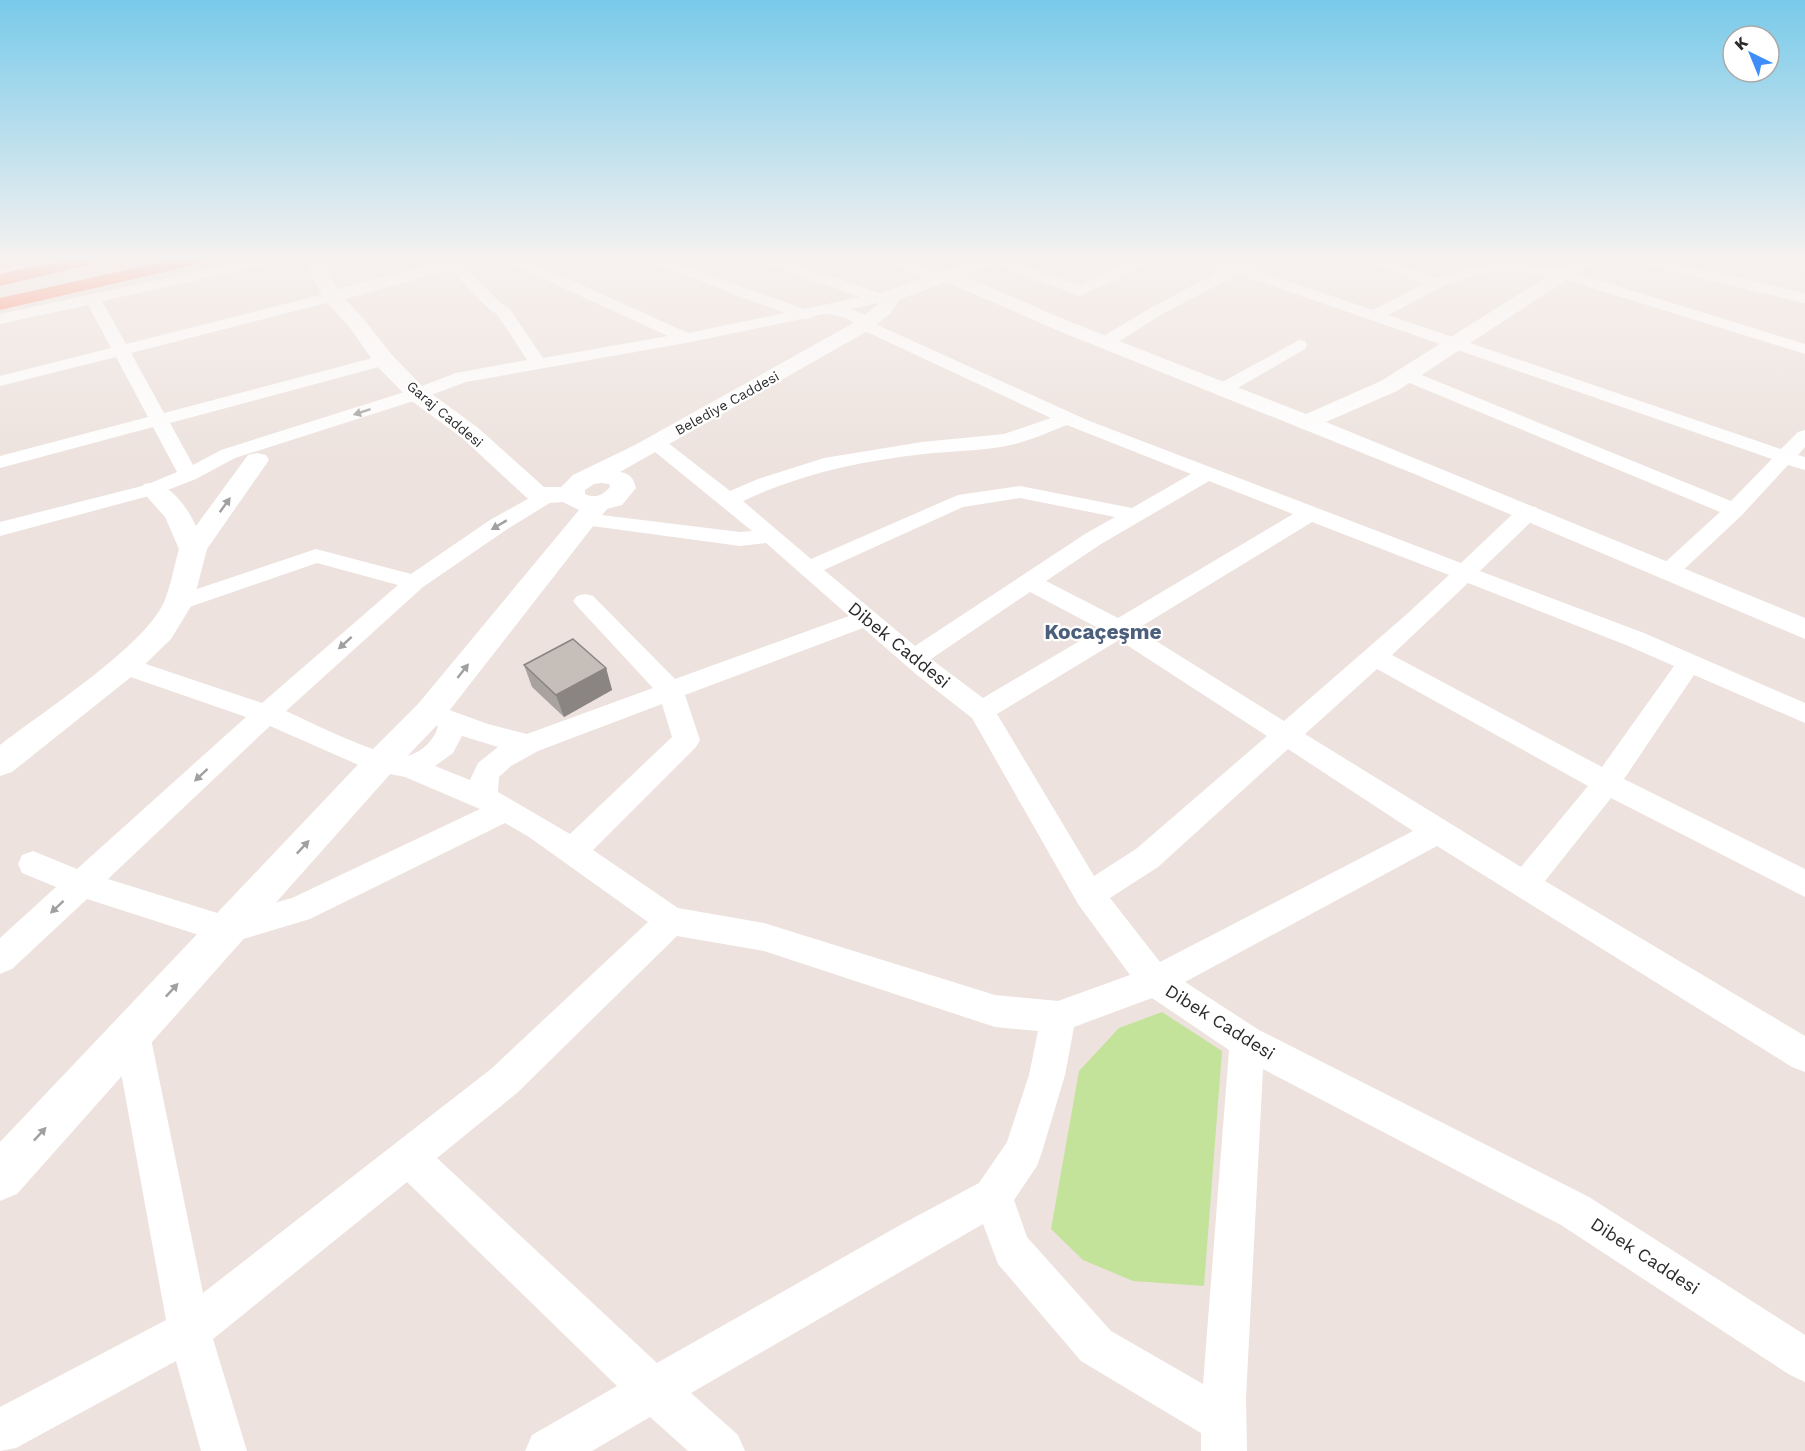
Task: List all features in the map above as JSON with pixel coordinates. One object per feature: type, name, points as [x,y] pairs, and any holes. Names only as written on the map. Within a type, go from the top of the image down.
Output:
[{"type":"street","points":[[108,328],[189,475]]},
{"type":"street","points":[[0,381],[209,328]]},
{"type":"street","name":"Garaj Caddesi","points":[[360,328],[384,360],[425,399],[469,432],[529,488],[536,493],[578,498]]},
{"type":"street","points":[[514,328],[538,364]]},
{"type":"street","points":[[663,328],[686,338]]},
{"type":"street","points":[[189,475],[257,460],[425,399],[462,377],[739,328]]},
{"type":"street","name":"Belediye Caddesi","points":[[578,498],[650,446],[859,328]]},
{"type":"street","points":[[870,328],[1067,418],[1635,639],[1805,714]]},
{"type":"street","points":[[1070,328],[1528,512],[1805,629]]},
{"type":"street","points":[[1106,342],[1129,328]]},
{"type":"street","points":[[1410,328],[1795,460]]},
{"type":"street","points":[[1307,422],[1389,386],[1479,328]]},
{"type":"street","points":[[1736,328],[1805,349]]},
{"type":"street","points":[[1223,389],[1299,345]]},
{"type":"street","points":[[0,462],[384,360]]},
{"type":"street","points":[[1406,375],[1734,510]]},
{"type":"street","points":[[0,529],[153,489],[189,475],[228,454],[425,399]]},
{"type":"street","points":[[728,500],[765,483],[824,464],[922,448],[1005,440],[1031,433],[1067,418]]},
{"type":"street","points":[[1669,571],[1734,510],[1795,460],[1805,436]]},
{"type":"street","points":[[0,959],[267,714],[415,582],[498,525],[578,498],[619,496],[623,488],[621,480],[650,446]]},
{"type":"street","name":"Dibek Caddesi","points":[[650,446],[728,500],[914,659],[982,711],[1089,895],[1155,981],[1247,1042],[1575,1211],[1805,1360]]},
{"type":"street","points":[[0,763],[125,666],[160,632],[178,603],[193,549],[257,460]]},
{"type":"street","points":[[914,659],[1093,539],[1208,473]]},
{"type":"street","points":[[153,489],[177,514],[193,549]]},
{"type":"street","points":[[807,569],[958,501],[1020,492],[1135,515]]},
{"type":"street","points":[[578,498],[740,539],[771,536]]},
{"type":"street","points":[[0,1177],[228,930],[442,717],[578,498]]},
{"type":"street","points":[[1089,895],[1147,858],[1375,657],[1528,512]]},
{"type":"street","points":[[982,711],[1311,513]]},
{"type":"street","points":[[178,603],[316,556],[415,582]]},
{"type":"street","points":[[1029,582],[1120,629],[1438,832],[1805,1055]]},
{"type":"street","points":[[572,851],[686,740],[671,691],[585,601]]},
{"type":"street","points":[[494,804],[480,785],[485,771],[504,756],[528,744],[866,618]]},
{"type":"street","points":[[1375,657],[1606,783],[1805,884]]},
{"type":"street","points":[[1524,885],[1606,783],[1689,663]]},
{"type":"street","points":[[125,666],[267,714],[494,804],[540,829],[671,921],[764,937],[995,1011],[1058,1017],[1155,981],[1438,832]]},
{"type":"street","points":[[442,717],[510,741],[528,744]]},
{"type":"street","points":[[33,864],[81,885],[228,930],[298,909],[494,804]]},
{"type":"street","points":[[0,1432],[189,1331],[504,1081],[671,921]]},
{"type":"street","points":[[548,1451],[916,1238],[993,1197],[1023,1152],[1047,1075],[1058,1017]]},
{"type":"street","points":[[132,1034],[189,1331],[224,1451]]},
{"type":"street","points":[[1225,1437],[1247,1042]]},
{"type":"street","points":[[408,1157],[652,1389],[722,1451]]},
{"type":"street","points":[[993,1197],[1012,1250],[1096,1346],[1225,1437]]},
{"type":"green space","points":[[1162,1012],[1222,1051],[1204,1286],[1133,1281],[1083,1260],[1051,1229],[1079,1071],[1119,1028]]},
{"type":"building","points":[[573,639],[606,668],[556,695],[524,665]]},
{"type":"district","name":"Kocaçeşme","points":[[1103,632]]}]
